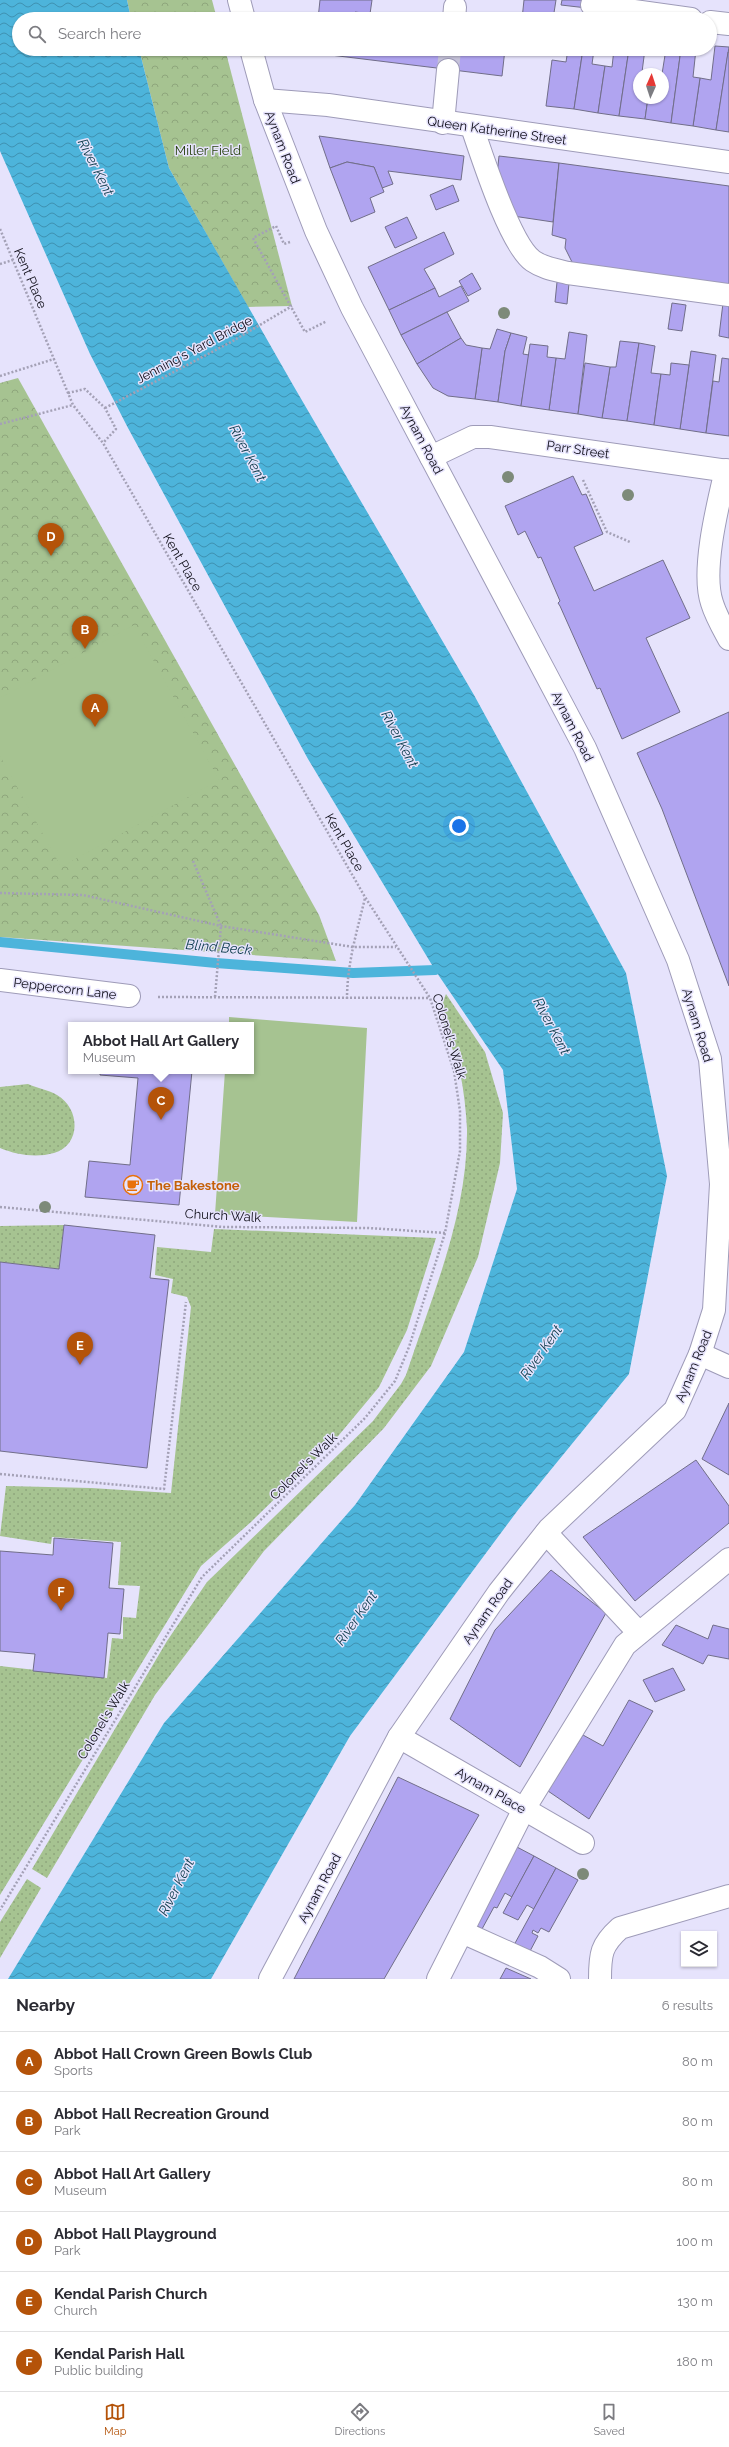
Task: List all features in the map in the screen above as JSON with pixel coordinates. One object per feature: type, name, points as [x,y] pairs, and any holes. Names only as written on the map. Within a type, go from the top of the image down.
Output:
[{"type":"main road","points":[[239,0],[242,12]]},
{"type":"main road","points":[[592,5],[642,12]]},
{"type":"main road","points":[[717,23],[729,24]]},
{"type":"main road","name":"Aynam Road","points":[[253,56],[265,100],[316,231],[352,308],[585,748],[678,960],[710,1059],[721,1184],[714,1310],[700,1354],[675,1410],[546,1533],[499,1592],[400,1737],[270,1979]]},
{"type":"main road","points":[[443,123],[448,70]]},
{"type":"main road","name":"Queen Katherine Street","points":[[265,100],[328,105],[443,123],[729,162]]},
{"type":"main road","points":[[472,127],[521,249],[532,261],[545,267],[568,273],[729,295]]},
{"type":"main road","name":"Parr Street","points":[[431,457],[473,437],[490,436],[728,471]]},
{"type":"main road","points":[[728,471],[716,512],[708,581],[720,604],[729,639]]},
{"type":"main road","name":"Peppercorn Lane","points":[[0,980],[129,996]]},
{"type":"main road","points":[[700,1354],[729,1367]]},
{"type":"main road","points":[[546,1533],[639,1633]]},
{"type":"main road","points":[[438,1979],[524,1809],[625,1645],[729,1559]]},
{"type":"main road","name":"Aynam Place","points":[[400,1737],[583,1843]]},
{"type":"main road","points":[[600,1979],[600,1956],[608,1939],[620,1928],[729,1896]]},
{"type":"main road","points":[[462,1932],[540,1968],[558,1979]]},
{"type":"path","points":[[284,244],[276,226],[253,238],[292,306],[304,332]]},
{"type":"path","name":"Kent Place","points":[[0,229],[73,405],[103,443],[365,897],[397,947]]},
{"type":"path","points":[[0,264],[13,260]]},
{"type":"path","name":"Jenning's Yard Bridge","points":[[105,408],[231,342],[292,306]]},
{"type":"path","points":[[0,376],[54,359]]},
{"type":"path","points":[[68,393],[85,389],[105,408],[116,428],[103,443]]},
{"type":"path","points":[[0,424],[73,405]]},
{"type":"path","points":[[582,477],[607,532],[630,542]]},
{"type":"path","points":[[193,861],[221,926],[215,997]]},
{"type":"path","points":[[0,893],[83,895],[221,926],[353,947],[397,947]]},
{"type":"path","points":[[347,999],[347,982],[353,947],[365,897]]},
{"type":"path","name":"Colonel's Walk","points":[[0,1910],[202,1577],[365,1418],[395,1381],[409,1347],[445,1233],[460,1151],[460,1111],[454,1071],[430,998],[397,947]]},
{"type":"path","points":[[129,996],[347,999],[430,998]]},
{"type":"path","name":"Church Walk","points":[[0,1207],[223,1227],[369,1228],[445,1233]]},
{"type":"path","points":[[0,1474],[164,1489],[186,1302]]},
{"type":"green space","points":[[127,0],[212,0],[215,12],[130,12]]},
{"type":"green space","name":"Miller Field","points":[[141,56],[227,56],[292,306],[248,307],[169,168]]},
{"type":"green space","points":[[18,378],[319,915],[336,961],[0,937],[0,383]]},
{"type":"green space","points":[[134,625],[219,780],[61,867],[0,756],[0,698]]},
{"type":"green space","points":[[446,994],[485,1052],[503,1113],[500,1163],[478,1257],[431,1366],[384,1428],[264,1551],[155,1695],[47,1878],[32,1869],[167,1641],[207,1582],[373,1421],[406,1375],[447,1254],[462,1192],[466,1161],[467,1129],[463,1086],[442,1013]]},
{"type":"green space","points":[[229,1017],[367,1028],[357,1222],[215,1214],[225,1074],[254,1074],[254,1022],[229,1022]]},
{"type":"green space","points":[[28,1084],[57,1095],[65,1101],[70,1108],[74,1117],[75,1126],[70,1142],[63,1149],[47,1155],[27,1155],[0,1148],[0,1087]]},
{"type":"green space","points":[[64,1225],[59,1269],[0,1262],[0,1226]]},
{"type":"green space","points":[[214,1229],[436,1238],[407,1330],[379,1387],[334,1441],[251,1522],[201,1566],[0,1895],[0,1666],[107,1678],[112,1638],[123,1639],[123,1617],[136,1618],[140,1586],[118,1585],[121,1542],[52,1537],[51,1544],[0,1536],[6,1486],[91,1488],[171,1493],[191,1307],[187,1297],[171,1293],[173,1279],[155,1275],[157,1247],[211,1252]]},
{"type":"green space","points":[[27,1879],[41,1888],[0,1958],[0,1922]]},
{"type":"water","name":"River Kent","points":[[0,0],[127,0],[130,12],[12,12],[12,56],[141,56],[169,168],[293,385],[474,695],[626,973],[667,1176],[629,1374],[518,1510],[350,1736],[211,1979],[8,1979],[164,1723],[355,1505],[464,1352],[517,1189],[503,1070],[435,970],[308,759],[128,428],[90,354],[0,151]]},
{"type":"building","points":[[320,0],[372,0],[370,12],[319,12]]},
{"type":"building","points":[[524,0],[556,0],[554,12],[523,12]]},
{"type":"building","points":[[562,0],[588,0],[587,8],[561,5]]},
{"type":"building","points":[[717,46],[729,47],[716,130],[693,126],[700,78],[711,80],[714,56],[717,56]]},
{"type":"building","points":[[729,52],[729,132],[716,130]]},
{"type":"building","points":[[339,56],[504,56],[502,76]]},
{"type":"building","points":[[567,56],[582,56],[574,109],[546,106],[552,60],[566,62]]},
{"type":"building","points":[[582,56],[593,56],[592,64],[605,66],[598,113],[574,109]]},
{"type":"building","points":[[613,56],[628,56],[619,116],[598,113],[605,66],[612,67]]},
{"type":"building","points":[[628,56],[644,56],[643,68],[633,68],[633,104],[647,104],[645,119],[619,116]]},
{"type":"building","points":[[665,56],[680,56],[671,123],[645,119],[647,104],[669,104],[669,68],[663,68]]},
{"type":"building","points":[[680,56],[695,56],[693,77],[700,78],[693,126],[671,123]]},
{"type":"building","points":[[319,136],[464,156],[461,180],[388,171],[393,184],[382,188],[374,167],[347,162],[330,168]]},
{"type":"building","points":[[499,156],[559,163],[553,222],[513,216],[497,175]]},
{"type":"building","points":[[347,162],[374,167],[384,192],[370,198],[375,212],[351,222],[330,168]]},
{"type":"building","points":[[559,163],[729,186],[729,286],[573,264],[565,248],[566,239],[552,235]]},
{"type":"building","points":[[453,185],[459,201],[436,210],[430,195]]},
{"type":"building","points":[[407,217],[417,238],[395,248],[385,227]]},
{"type":"building","points":[[444,232],[454,254],[424,269],[435,288],[389,310],[368,267]]},
{"type":"building","points":[[472,273],[481,289],[468,296],[459,281]]},
{"type":"building","points":[[557,282],[569,283],[567,304],[555,302]]},
{"type":"building","points":[[461,286],[469,301],[401,335],[389,310],[435,288],[439,297]]},
{"type":"building","points":[[672,303],[686,305],[682,331],[668,329]]},
{"type":"building","points":[[723,303],[729,304],[729,338],[719,336]]},
{"type":"building","points":[[447,312],[461,338],[417,364],[401,335]]},
{"type":"building","points":[[497,329],[511,333],[505,351],[498,402],[475,399],[482,348],[490,349]]},
{"type":"building","points":[[569,332],[587,335],[578,414],[549,410],[556,358],[565,359]]},
{"type":"building","points":[[511,333],[527,337],[523,354],[529,355],[521,406],[498,402],[505,351]]},
{"type":"building","points":[[461,338],[466,345],[482,348],[475,399],[448,396],[433,388],[417,364]]},
{"type":"building","points":[[620,341],[639,343],[627,421],[602,418],[610,367],[616,367]]},
{"type":"building","points":[[639,343],[655,346],[651,373],[661,374],[654,425],[627,421]]},
{"type":"building","points":[[530,344],[548,346],[547,357],[556,358],[549,410],[521,406]]},
{"type":"building","points":[[691,351],[716,355],[706,433],[680,429]]},
{"type":"building","points":[[722,358],[729,359],[729,436],[706,433],[713,381],[719,382]]},
{"type":"building","points":[[585,363],[610,367],[602,418],[578,414]]},
{"type":"building","points":[[671,363],[689,365],[680,429],[654,425],[661,374],[670,375]]},
{"type":"building","points":[[573,476],[582,495],[586,494],[603,534],[574,547],[594,591],[663,560],[690,618],[646,638],[680,712],[622,739],[600,688],[597,689],[558,603],[560,601],[541,557],[538,558],[525,531],[518,535],[505,506]]},
{"type":"building","points":[[729,712],[729,986],[662,809],[637,753]]},
{"type":"building","points":[[192,1074],[179,1205],[85,1197],[89,1161],[130,1165],[138,1078],[100,1075]]},
{"type":"building","points":[[64,1225],[155,1235],[150,1278],[169,1280],[147,1468],[0,1451],[0,1262],[59,1269]]},
{"type":"building","points":[[729,1403],[729,1475],[702,1459]]},
{"type":"building","points":[[696,1460],[729,1506],[729,1523],[635,1601],[583,1537]]},
{"type":"building","points":[[54,1538],[113,1543],[109,1588],[124,1589],[120,1634],[108,1633],[104,1678],[33,1671],[35,1654],[0,1651],[0,1551],[53,1555]]},
{"type":"building","points":[[551,1570],[606,1613],[520,1767],[450,1719],[495,1630]]},
{"type":"building","points":[[676,1625],[708,1639],[713,1625],[729,1629],[729,1659],[708,1655],[703,1664],[662,1645]]},
{"type":"building","points":[[673,1668],[685,1690],[655,1702],[643,1680]]},
{"type":"building","points":[[629,1700],[653,1711],[589,1819],[548,1791],[583,1735],[603,1746]]},
{"type":"building","points":[[398,1777],[479,1815],[384,1979],[294,1979]]},
{"type":"building","points":[[515,1846],[534,1856],[512,1897],[505,1893],[497,1908],[494,1907],[482,1929],[473,1923]]},
{"type":"building","points":[[534,1856],[556,1868],[534,1909],[527,1905],[518,1920],[503,1913]]},
{"type":"building","points":[[556,1868],[578,1880],[549,1932],[541,1928],[538,1933],[533,1930],[532,1933],[538,1936],[529,1953],[514,1945]]},
{"type":"building","points":[[506,1968],[531,1979],[500,1979]]},
{"type":"waterway","name":"Blind Beck","points":[[0,942],[216,963],[353,973],[435,970]]},
{"type":"tunnel","points":[[448,70],[449,56]]},
{"type":"place","name":"Abbot Hall Playground","points":[[51,556]]},
{"type":"place","name":"Abbot Hall Recreation Ground","points":[[85,649]]},
{"type":"place","name":"Abbot Hall Crown Green Bowls Club","points":[[95,727]]},
{"type":"place","name":"Abbot Hall Art Gallery","points":[[161,1120]]},
{"type":"place","name":"The Bakestone","points":[[133,1185]]},
{"type":"place","name":"Kendal Parish Church","points":[[80,1365]]},
{"type":"place","name":"Kendal Parish Hall","points":[[61,1611]]}]
